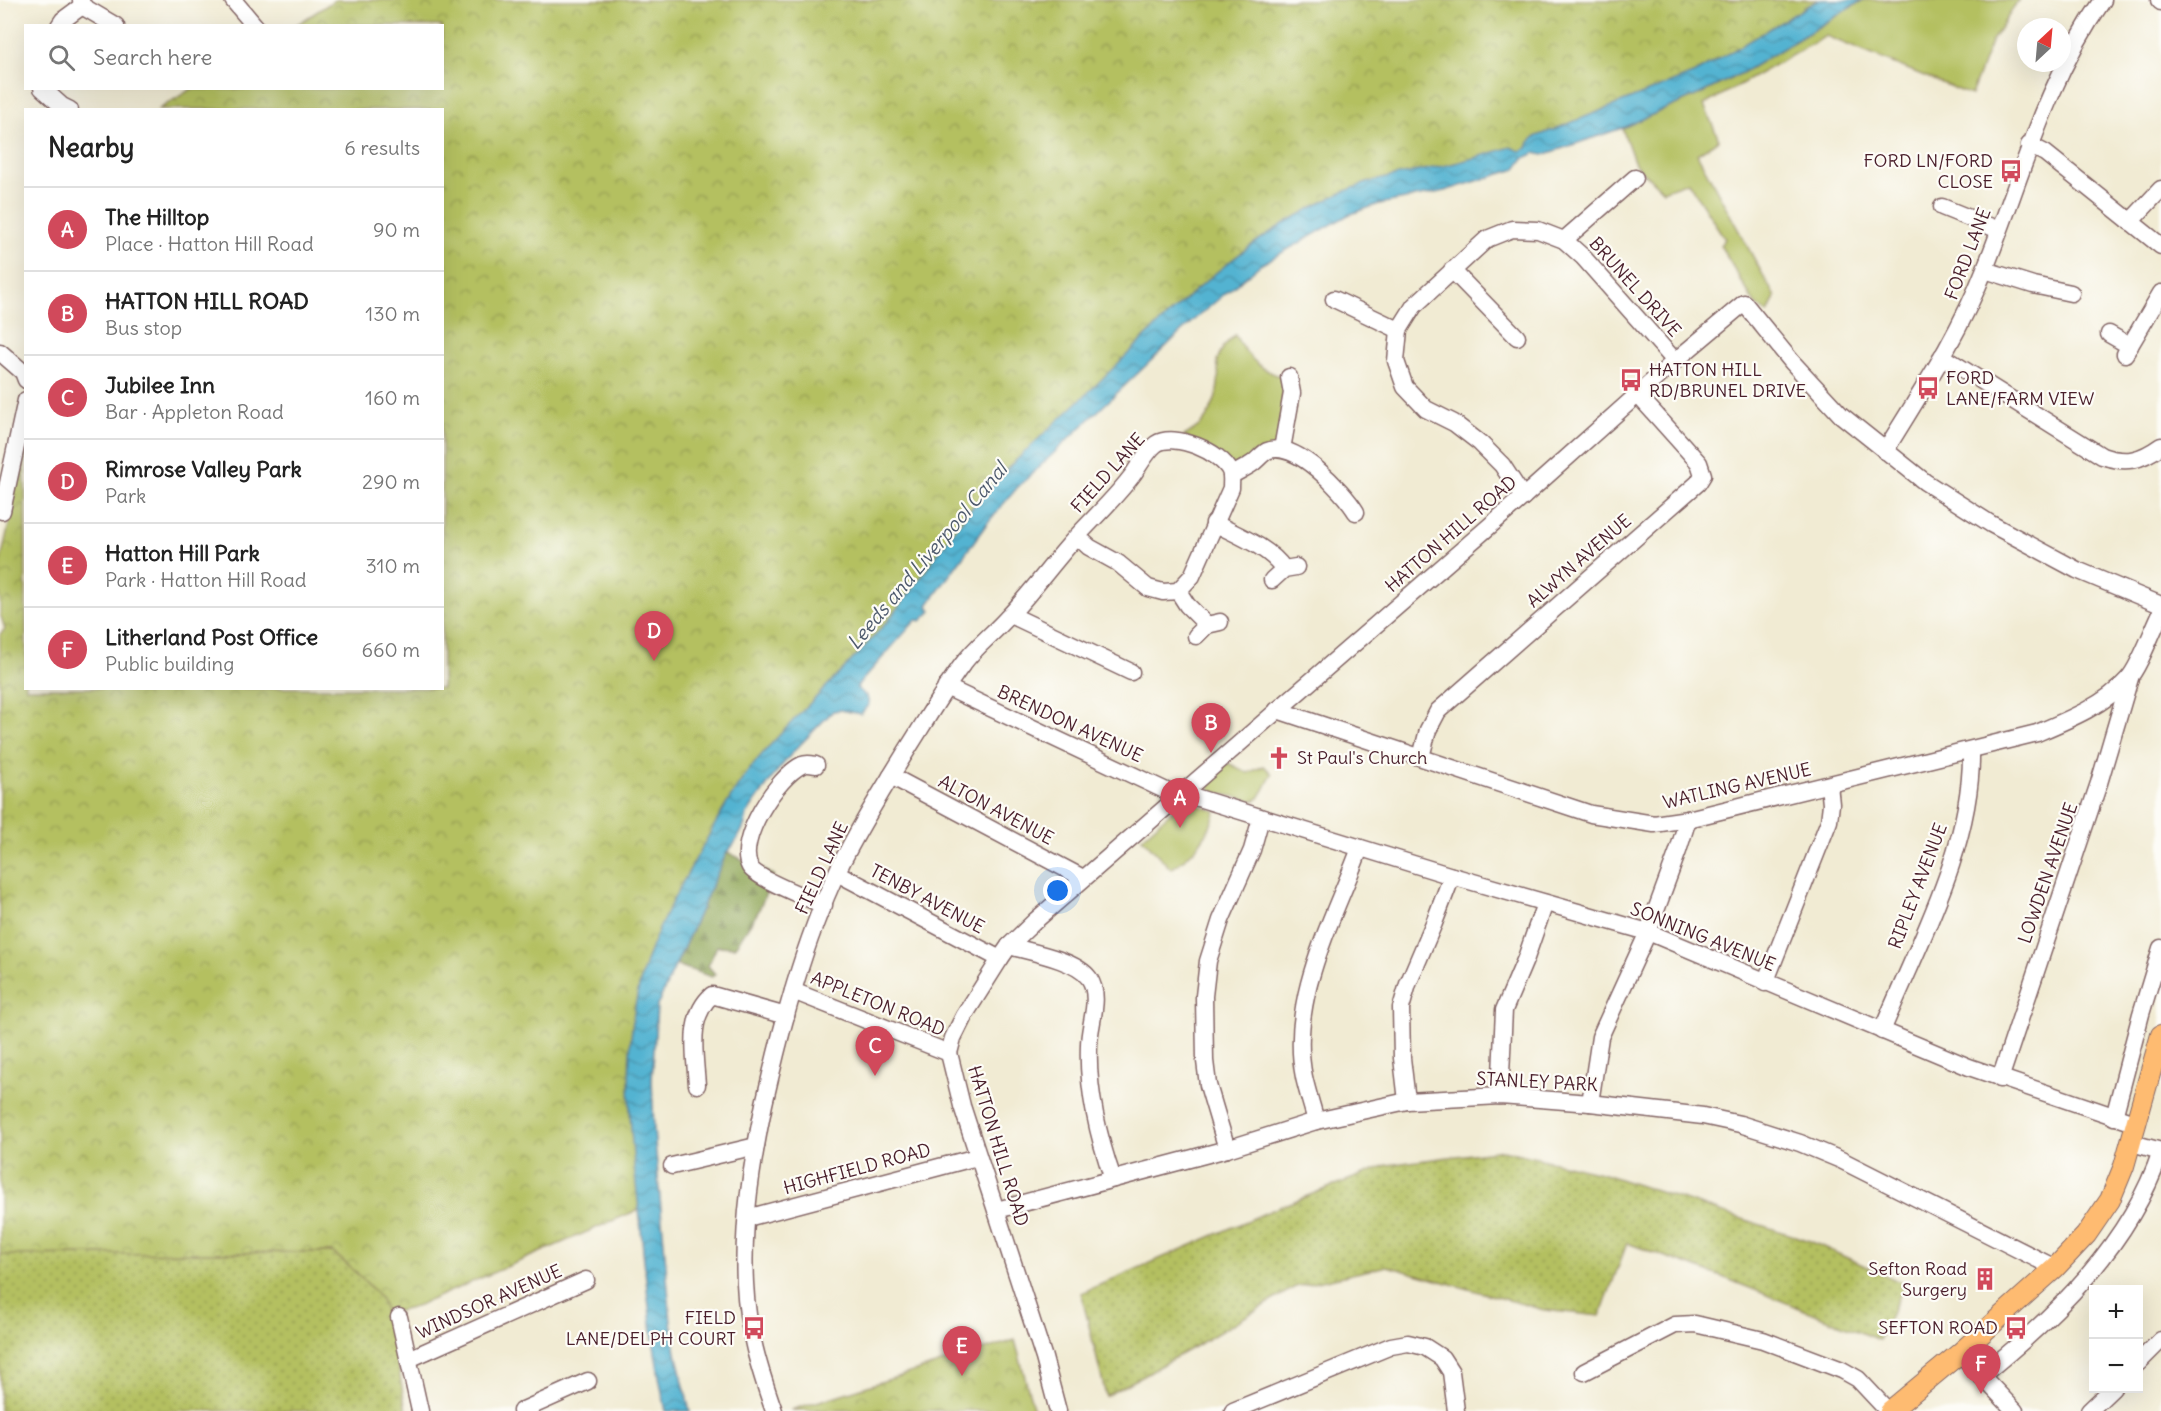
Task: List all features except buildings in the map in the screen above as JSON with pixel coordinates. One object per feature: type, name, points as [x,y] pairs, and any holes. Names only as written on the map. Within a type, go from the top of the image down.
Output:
[{"type":"main road","points":[[1894,1407],[1960,1353],[2055,1268],[2086,1235],[2110,1200],[2132,1143],[2161,1035]]},
{"type":"street","points":[[233,0],[253,24]]},
{"type":"street","name":"FORD LANE","points":[[1885,451],[1968,311],[1985,270],[2029,145],[2059,75],[2103,0]]},
{"type":"street","points":[[60,24],[81,3],[113,24]]},
{"type":"street","points":[[44,90],[66,108]]},
{"type":"street","points":[[2029,145],[2045,153],[2161,246]]},
{"type":"street","points":[[1564,240],[1635,178]]},
{"type":"street","points":[[2130,222],[2161,189]]},
{"type":"street","points":[[1942,207],[1999,230]]},
{"type":"street","name":"BRUNEL DRIVE","points":[[1523,497],[1502,465],[1480,443],[1454,423],[1426,409],[1405,387],[1396,360],[1399,330],[1414,306],[1486,239],[1512,229],[1538,230],[1564,240],[1583,257],[1675,361]]},
{"type":"street","points":[[1452,270],[1517,337]]},
{"type":"street","points":[[1985,270],[2033,285],[2071,293]]},
{"type":"street","points":[[2109,333],[2127,350],[2161,293]]},
{"type":"street","points":[[1334,299],[1399,330]]},
{"type":"street","name":"HATTON HILL ROAD","points":[[1058,1411],[1044,1358],[997,1210],[977,1156],[949,1053],[953,1038],[964,1016],[1005,952],[1083,878],[1744,303],[1792,362],[1841,415],[1885,451]]},
{"type":"street","points":[[0,352],[24,376]]},
{"type":"street","points":[[1942,356],[2102,456],[2119,462],[2133,460],[2148,456],[2161,446]]},
{"type":"street","points":[[1282,449],[1292,393],[1289,377]]},
{"type":"street","name":"ALWYN AVENUE","points":[[1421,757],[1428,730],[1438,711],[1698,483],[1703,475],[1699,463],[1638,395]]},
{"type":"street","points":[[2,511],[24,409]]},
{"type":"street","name":"FIELD LANE","points":[[774,1411],[755,1357],[747,1304],[744,1282],[747,1218],[756,1146],[775,1054],[793,991],[837,873],[891,777],[946,687],[965,661],[1011,615],[1077,536],[1126,484],[1156,444],[1170,440],[1188,442],[1215,456],[1228,467],[1232,475]]},
{"type":"street","points":[[1077,536],[1089,547],[1118,563],[1148,588],[1163,592],[1178,591],[1191,576],[1231,488],[1232,475],[1251,465],[1267,451],[1282,449],[1296,454],[1318,470],[1348,499],[1356,512]]},
{"type":"street","points":[[1885,451],[1925,482],[1991,524],[2077,570],[2161,604]]},
{"type":"street","points":[[1214,523],[1245,539],[1278,561],[1284,572]]},
{"type":"street","points":[[1178,591],[1187,605],[1208,628]]},
{"type":"street","name":"WATLING AVENUE","points":[[1277,710],[1591,814],[1654,825],[1688,819],[1971,750],[2037,733],[2071,719],[2116,691],[2130,678],[2161,613]]},
{"type":"street","points":[[1011,615],[1131,672]]},
{"type":"street","name":"LOWDEN AVENUE","points":[[2000,1079],[2099,783],[2130,678]]},
{"type":"street","name":"BRENDON AVENUE","points":[[946,687],[1179,794]]},
{"type":"street","name":"RIPLEY AVENUE","points":[[1882,1031],[1947,876],[1969,795],[1971,750]]},
{"type":"street","points":[[816,765],[805,764],[792,771],[778,785],[750,832],[746,855],[750,868],[761,876],[824,905]]},
{"type":"street","name":"ALTON AVENUE","points":[[891,777],[1083,878]]},
{"type":"street","points":[[1765,983],[1829,821],[1831,804],[1829,785]]},
{"type":"street","name":"SONNING AVENUE","points":[[1179,794],[1648,932],[1765,983],[2000,1079],[2137,1124]]},
{"type":"street","points":[[1227,1149],[1208,1085],[1205,1061],[1204,996],[1208,961],[1221,920],[1252,850],[1261,818]]},
{"type":"street","points":[[1590,1103],[1600,1037],[1648,932],[1688,819]]},
{"type":"street","points":[[1316,1121],[1304,1076],[1301,1041],[1306,998],[1314,964],[1360,848]]},
{"type":"street","name":"TENBY AVENUE","points":[[837,873],[1005,952],[1069,963],[1088,976],[1092,984],[1094,1002],[1089,1045],[1089,1078],[1102,1148],[1113,1179]]},
{"type":"street","points":[[1407,1101],[1402,1058],[1401,1008],[1408,984],[1452,876]]},
{"type":"street","points":[[1500,1096],[1504,1010],[1526,958],[1545,903]]},
{"type":"street","points":[[2114,1117],[2161,948]]},
{"type":"street","name":"APPLETON ROAD","points":[[793,991],[949,1053]]},
{"type":"street","points":[[697,1084],[694,1036],[697,1015],[705,1001],[712,995],[786,1016]]},
{"type":"street","name":"STANLEY PARK","points":[[997,1210],[1227,1149],[1316,1121],[1407,1101],[1500,1096],[1590,1103],[1703,1116],[1740,1124],[1800,1143],[1889,1184],[2055,1268]]},
{"type":"street","points":[[1981,1376],[2023,1342],[2069,1298],[2122,1229],[2148,1185],[2161,1151],[2132,1143]]},
{"type":"street","points":[[672,1167],[756,1146]]},
{"type":"street","name":"HIGHFIELD ROAD","points":[[747,1218],[977,1156]]},
{"type":"street","name":"WINDSOR AVENUE","points":[[409,1359],[585,1280]]},
{"type":"street","points":[[399,1317],[420,1411]]},
{"type":"street","points":[[1584,1372],[1676,1325],[1695,1323],[1763,1340],[1842,1370],[1858,1379],[1894,1407]]},
{"type":"street","points":[[2143,1359],[2161,1340]]},
{"type":"street","points":[[1233,1411],[1391,1346],[1408,1343],[1425,1347],[1442,1358],[1451,1372],[1456,1411]]},
{"type":"street","points":[[1960,1353],[2015,1411]]},
{"type":"street","points":[[521,1411],[588,1381]]},
{"type":"street","points":[[2089,1411],[2109,1393]]},
{"type":"green space","points":[[335,0],[1839,0],[1771,42],[1519,155],[1440,179],[1279,240],[1082,412],[760,773],[650,987],[649,1205],[412,1308],[385,1314],[384,1305],[375,1292],[332,1252],[0,1255],[0,634],[5,629],[0,614],[0,564],[9,523],[24,413],[24,690],[444,690],[444,108],[161,108],[189,90],[444,90],[444,24],[298,24]]},
{"type":"green space","points":[[1863,0],[2019,0],[1991,42],[1971,95],[1826,36],[1704,105],[1719,140],[1697,154],[1775,297],[1768,313],[1755,304],[1720,245],[1725,239],[1688,182],[1663,191],[1635,164],[1622,128],[1744,72]]},
{"type":"green space","points":[[1235,335],[1255,362],[1269,372],[1285,377],[1279,444],[1234,467],[1184,436],[1201,424],[1212,408],[1218,384],[1217,360],[1224,346]]},
{"type":"green space","points":[[1228,763],[1248,773],[1264,766],[1272,774],[1259,798],[1254,801],[1213,792],[1206,782]]},
{"type":"green space","points":[[1184,800],[1216,811],[1209,829],[1199,844],[1171,869],[1142,838]]},
{"type":"green space","points":[[727,852],[774,875],[758,912],[735,947],[717,946],[708,966],[715,974],[712,977],[676,965]]},
{"type":"green space","points":[[1503,1150],[1601,1173],[1810,1241],[1905,1284],[1879,1340],[1725,1278],[1627,1243],[1600,1316],[1544,1310],[1387,1266],[1295,1287],[1106,1396],[1081,1293],[1279,1207],[1387,1165]]},
{"type":"green space","points":[[332,1252],[368,1285],[380,1299],[385,1313],[389,1312],[406,1411],[0,1411],[0,1255]]},
{"type":"green space","points":[[1015,1340],[1034,1411],[791,1410]]},
{"type":"water","points":[[1818,0],[1863,0],[1744,72],[1700,94],[1622,128],[1543,155],[1535,153],[1524,158],[1516,169],[1441,192],[1379,204],[1348,215],[1260,265],[1197,317],[1017,488],[988,522],[928,605],[931,611],[921,621],[916,620],[858,685],[857,688],[867,697],[869,704],[861,714],[833,711],[792,753],[747,814],[743,829],[727,852],[657,1006],[652,1080],[654,1130],[671,1322],[690,1411],[666,1411],[656,1361],[630,1122],[629,1062],[635,1003],[653,943],[682,882],[740,782],[757,760],[884,625],[970,510],[1000,477],[1188,297],[1261,238],[1321,202],[1347,190],[1511,147],[1520,151],[1527,148],[1529,142],[1535,137],[1695,73]]},
{"type":"place","name":"FORD LN/FORD CLOSE","points":[[2011,171]]},
{"type":"place","name":"HATTON HILL RD/BRUNEL DRIVE","points":[[1631,380]]},
{"type":"place","name":"FORD LANE/FARM VIEW","points":[[1928,388]]},
{"type":"place","name":"Rimrose Valley Park","points":[[654,661]]},
{"type":"place","name":"HATTON HILL ROAD","points":[[1211,753]]},
{"type":"place","name":"St Paul's Church","points":[[1279,758]]},
{"type":"place","name":"The Hilltop","points":[[1180,828]]},
{"type":"place","name":"Jubilee Inn","points":[[875,1076]]},
{"type":"place","name":"Sefton Road Surgery","points":[[1985,1279]]},
{"type":"place","name":"FIELD LANE/DELPH COURT","points":[[754,1328]]},
{"type":"place","name":"SEFTON ROAD","points":[[2016,1328]]},
{"type":"place","name":"Hatton Hill Park","points":[[962,1376]]},
{"type":"place","name":"Litherland Post Office","points":[[1981,1394]]},
{"type":"water label","name":"Leeds and Liverpool Canal","points":[[927,556]]}]
